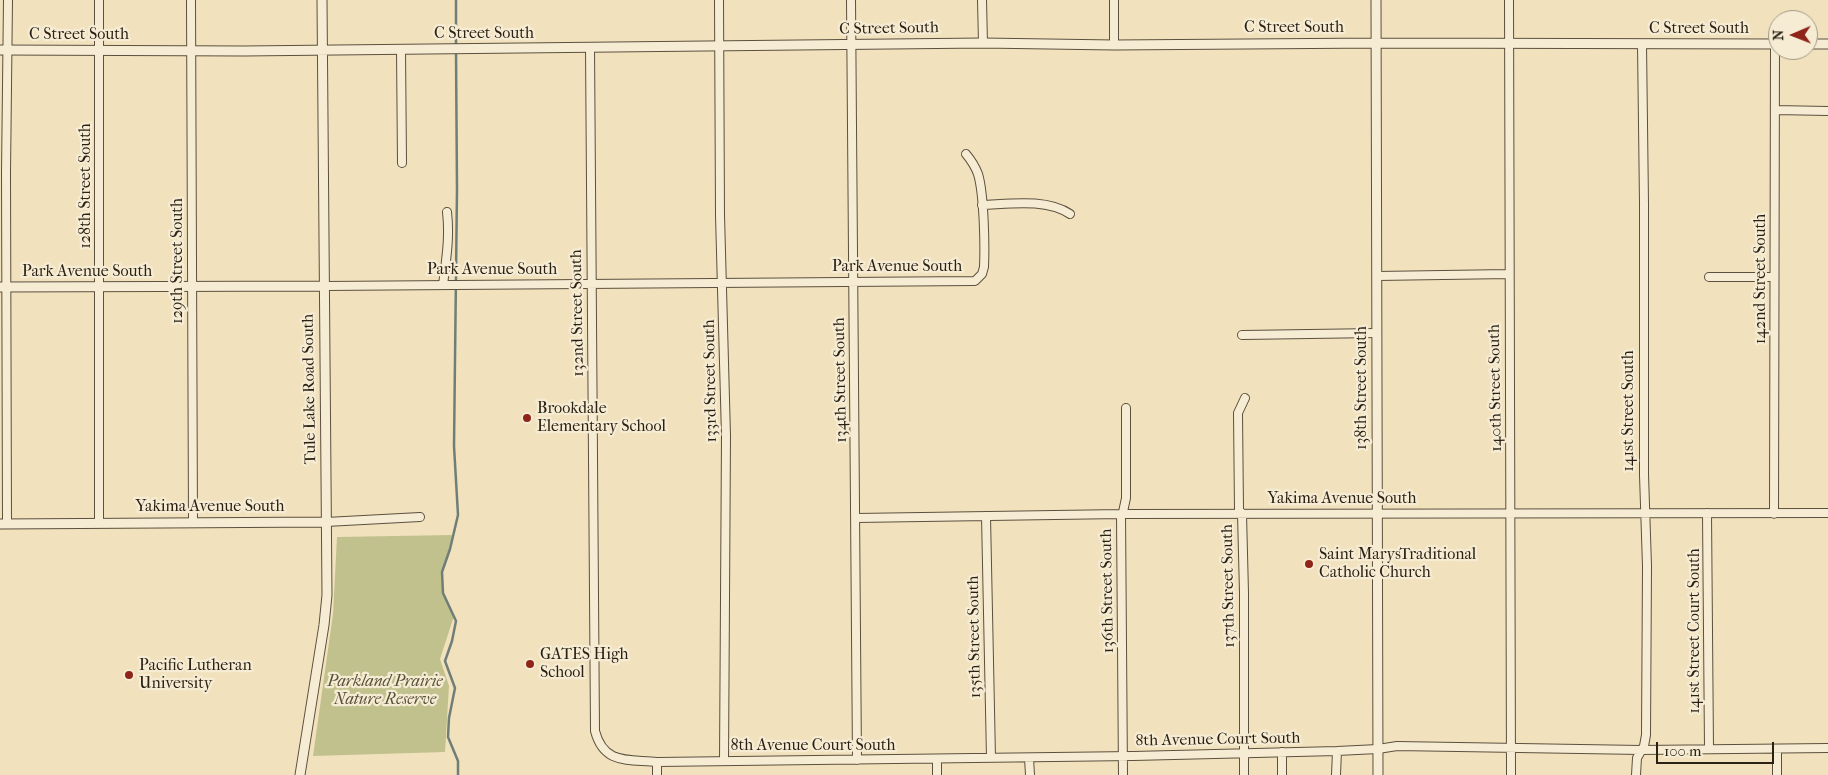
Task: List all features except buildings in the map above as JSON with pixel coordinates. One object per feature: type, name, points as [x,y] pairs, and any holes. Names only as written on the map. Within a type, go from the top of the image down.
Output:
[{"type":"street","points":[[3,524],[3,50],[8,0]]},
{"type":"street","name":"128th Street South","points":[[99,0],[99,523]]},
{"type":"street","name":"129th Street South","points":[[191,0],[193,522]]},
{"type":"street","name":"Tule Lake Road South","points":[[300,775],[326,606],[322,0]]},
{"type":"street","name":"133rd Street South","points":[[719,0],[720,215],[726,517],[724,761]]},
{"type":"street","name":"134th Street South","points":[[851,0],[857,760]]},
{"type":"street","points":[[982,0],[982,43]]},
{"type":"street","points":[[1114,0],[1114,45]]},
{"type":"street","name":"138th Street South","points":[[1376,0],[1378,775]]},
{"type":"street","name":"140th Street South","points":[[1509,0],[1509,274],[1512,513],[1511,775]]},
{"type":"street","name":"C Street South","points":[[3,50],[192,51],[982,43],[1114,45],[1377,43],[1768,44]]},
{"type":"street","name":"141st Street South","points":[[1636,775],[1637,758],[1646,735],[1647,566],[1644,514],[1642,44]]},
{"type":"street","name":"132nd Street South","points":[[590,47],[595,731],[601,748],[608,754]]},
{"type":"street","points":[[401,49],[402,163]]},
{"type":"street","name":"142nd Street South","points":[[1774,514],[1776,60]]},
{"type":"street","points":[[1775,110],[1828,111]]},
{"type":"street","points":[[966,154],[972,161],[978,175],[982,205],[1047,205],[1063,209],[1070,214]]},
{"type":"street","name":"Park Avenue South","points":[[3,287],[968,282],[978,279],[982,274],[984,262],[982,205]]},
{"type":"street","points":[[443,285],[448,253],[446,212]]},
{"type":"street","points":[[1377,276],[1509,274]]},
{"type":"street","points":[[1709,277],[1774,277]]},
{"type":"street","points":[[1242,335],[1377,333]]},
{"type":"street","name":"137th Street South","points":[[1244,775],[1244,593],[1238,413],[1245,398]]},
{"type":"street","name":"136th Street South","points":[[1123,775],[1120,514],[1123,512],[1126,498],[1126,408]]},
{"type":"street","name":"141st Street Court South","points":[[1707,513],[1709,749]]},
{"type":"street","name":"Yakima Avenue South","points":[[856,518],[1120,514],[1828,514]]},
{"type":"street","name":"135th Street South","points":[[986,516],[991,758]]},
{"type":"street","name":"Yakima Avenue South","points":[[3,524],[326,522],[420,517]]},
{"type":"street","name":"8th Avenue Court South","points":[[608,754],[621,758],[657,762],[1123,756],[1337,751],[1378,749],[1386,746],[1641,750],[1828,748]]},
{"type":"street","points":[[1777,749],[1777,775]]},
{"type":"street","points":[[1336,775],[1337,751]]},
{"type":"street","points":[[1282,752],[1282,775]]},
{"type":"street","points":[[1029,758],[1030,775]]},
{"type":"street","points":[[937,759],[937,775]]},
{"type":"street","points":[[657,762],[657,775]]},
{"type":"green space","name":"Parkland Prairie Nature Reserve","points":[[453,535],[442,572],[443,593],[454,616],[440,659],[449,686],[445,752],[313,756],[333,614],[337,537]]},
{"type":"waterway","points":[[456,0],[456,46]]},
{"type":"waterway","points":[[456,51],[457,189],[454,446],[458,515],[442,572],[443,593],[456,621],[445,661],[455,688],[449,718],[448,737],[458,761],[458,775]]},
{"type":"place","name":"Brookdale Elementary School","points":[[527,418]]},
{"type":"place","name":"Saint MarysTraditional Catholic Church","points":[[1309,564]]},
{"type":"place","name":"GATES High School","points":[[530,664]]},
{"type":"place","name":"Pacific Lutheran University","points":[[129,675]]}]
